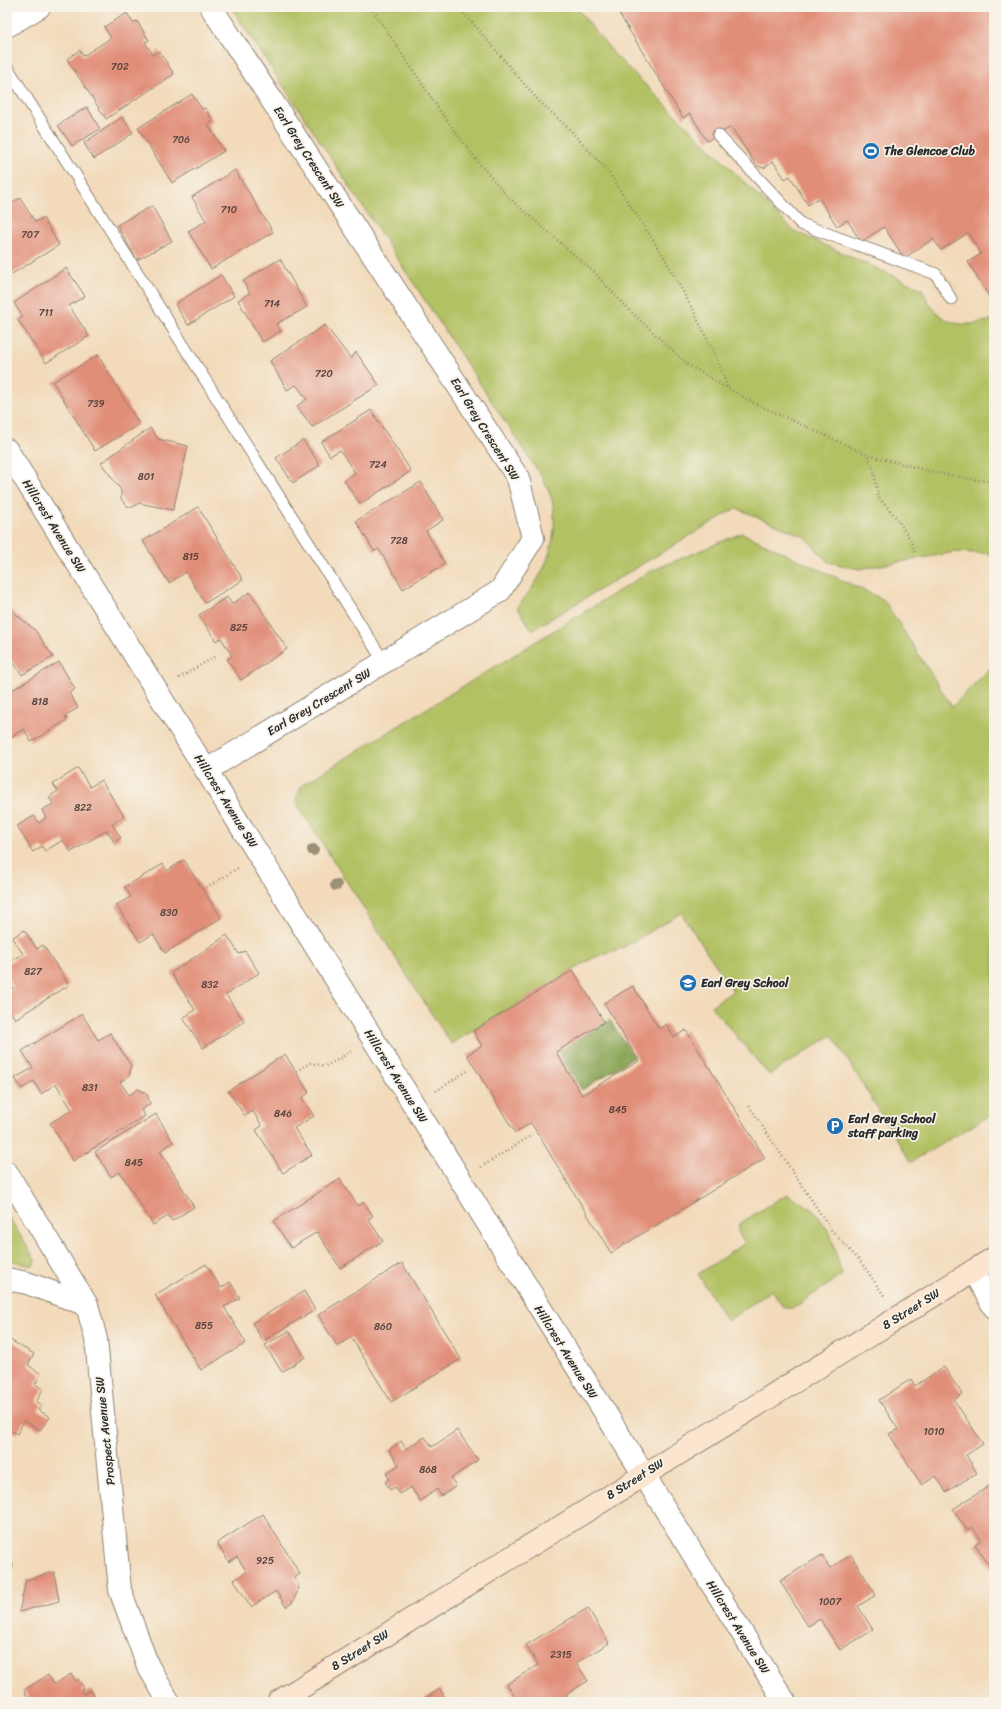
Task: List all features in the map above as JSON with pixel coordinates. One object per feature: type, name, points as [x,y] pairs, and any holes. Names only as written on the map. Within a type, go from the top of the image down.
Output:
[{"type":"street","points":[[7,26],[39,7]]},
{"type":"street","name":"Earl Grey Crescent SW","points":[[207,770],[500,591],[533,538],[518,478],[211,7]]},
{"type":"street","name":"Hillcrest Avenue SW","points":[[7,450],[207,770],[642,1475],[785,1702]]},
{"type":"street","name":"Prospect Avenue SW","points":[[7,1173],[86,1305],[96,1339],[120,1590],[148,1666],[169,1702]]},
{"type":"street","name":"8 Street SW","points":[[278,1702],[994,1258]]},
{"type":"street","points":[[973,1271],[994,1308]]},
{"type":"street","points":[[7,1279],[27,1283],[86,1305]]},
{"type":"lane","points":[[7,67],[384,662]]},
{"type":"lane","points":[[718,134],[801,224],[936,274],[951,299]]},
{"type":"path","points":[[371,7],[440,111],[477,161],[509,198],[596,274],[622,303],[688,365],[728,388],[801,426],[868,455],[933,472],[994,482]]},
{"type":"path","points":[[459,7],[537,99],[571,131],[607,170],[664,257],[693,310],[717,359],[728,388]]},
{"type":"path","points":[[868,455],[874,471],[878,497],[896,517],[912,541],[915,554]]},
{"type":"path","points":[[175,681],[216,656]]},
{"type":"path","points":[[203,890],[238,868]]},
{"type":"path","points":[[296,1071],[310,1063],[325,1066],[352,1050]]},
{"type":"path","points":[[434,1093],[467,1071]]},
{"type":"path","points":[[749,1106],[832,1231],[861,1262],[887,1299]]},
{"type":"path","points":[[480,1168],[532,1135]]},
{"type":"green space","points":[[231,7],[576,7],[614,54],[794,231],[922,289],[928,301],[935,310],[950,322],[970,324],[994,319],[994,554],[956,552],[859,569],[828,562],[805,537],[736,508],[532,630],[517,607],[541,573],[547,560],[554,534],[553,505],[543,479]]},
{"type":"green space","points":[[742,533],[884,600],[952,707],[994,664],[994,1113],[911,1162],[832,1035],[769,1075],[711,1006],[733,991],[681,913],[622,948],[593,958],[451,1044],[295,801],[302,785],[651,571]]},
{"type":"green space","points":[[610,1020],[634,1057],[582,1090],[558,1052]]},
{"type":"green space","points":[[787,1194],[814,1210],[830,1233],[842,1275],[792,1309],[782,1306],[772,1290],[727,1321],[698,1274],[745,1243],[738,1232],[739,1224]]},
{"type":"green space","points":[[7,1214],[35,1259],[34,1265],[7,1260]]},
{"type":"building","name":"The Glencoe Club","points":[[615,7],[994,7],[994,305],[968,262],[981,254],[968,233],[941,250],[933,239],[904,258],[884,227],[861,242],[847,220],[837,226],[819,198],[808,205],[790,176],[785,179],[773,161],[764,168],[757,166],[731,127],[707,141],[690,113],[683,118]]},
{"type":"building","points":[[127,13],[133,23],[137,21],[149,40],[145,42],[153,55],[159,51],[174,74],[106,119],[67,59],[80,50],[83,56],[111,38],[104,27]]},
{"type":"building","points":[[192,94],[202,109],[205,108],[213,121],[208,125],[224,151],[172,183],[138,128]]},
{"type":"building","points":[[87,107],[100,129],[72,146],[58,125]]},
{"type":"building","points":[[122,117],[133,133],[94,159],[84,143]]},
{"type":"building","points":[[235,170],[273,232],[211,269],[188,231],[206,221],[192,197]]},
{"type":"building","points":[[20,198],[35,222],[43,218],[59,245],[7,277],[7,213],[10,211],[7,206]]},
{"type":"building","points":[[152,206],[172,241],[137,260],[117,225]]},
{"type":"building","points":[[280,259],[307,307],[276,324],[281,331],[262,342],[238,300],[250,293],[243,281]]},
{"type":"building","points":[[66,268],[85,296],[69,306],[89,336],[46,363],[18,320],[23,317],[14,303]]},
{"type":"building","points":[[221,275],[234,296],[188,325],[175,304]]},
{"type":"building","points":[[325,325],[351,359],[356,352],[379,385],[312,427],[297,406],[307,399],[296,385],[287,390],[270,361]]},
{"type":"building","points":[[98,355],[139,424],[95,451],[53,382]]},
{"type":"building","points":[[371,410],[411,471],[360,504],[344,480],[355,473],[340,450],[330,456],[321,442]]},
{"type":"building","points":[[150,428],[158,439],[188,446],[173,510],[139,503],[133,507],[127,506],[121,499],[121,490],[101,463]]},
{"type":"building","points":[[303,440],[320,465],[293,483],[276,458]]},
{"type":"building","points":[[421,482],[443,520],[426,531],[445,564],[403,589],[379,549],[374,551],[356,521]]},
{"type":"building","points":[[198,507],[243,580],[205,603],[186,572],[169,583],[143,541]]},
{"type":"building","points":[[250,592],[287,649],[241,680],[227,659],[232,656],[221,638],[216,641],[199,615],[227,597],[232,604]]},
{"type":"building","points":[[7,607],[35,630],[53,657],[22,675],[7,654]]},
{"type":"building","points":[[59,662],[75,689],[69,693],[78,708],[65,716],[67,720],[31,742],[24,729],[10,737],[7,733],[7,693]]},
{"type":"building","points":[[78,768],[90,787],[101,780],[124,816],[112,824],[121,838],[114,842],[107,830],[71,852],[63,840],[45,851],[42,846],[33,852],[17,826],[34,816],[39,823],[46,818],[42,810],[53,804],[49,797],[58,791],[53,784]]},
{"type":"building","points":[[184,860],[221,918],[165,953],[153,934],[140,942],[116,905],[131,897],[125,887],[163,864],[167,871]]},
{"type":"building","points":[[24,930],[37,949],[43,945],[69,985],[15,1019],[7,1006],[7,992],[13,988],[7,978],[7,964],[23,954],[12,938]]},
{"type":"building","points":[[227,935],[239,954],[245,951],[259,973],[226,995],[244,1021],[203,1048],[183,1018],[195,1010],[171,973]]},
{"type":"building","points":[[573,970],[604,1022],[556,1052],[582,1095],[639,1061],[604,1003],[633,986],[659,1029],[666,1024],[674,1037],[686,1030],[765,1158],[611,1253],[531,1123],[515,1133],[467,1055],[482,1046],[473,1031]]},
{"type":"building","points":[[82,1014],[98,1040],[110,1033],[131,1066],[129,1076],[120,1082],[129,1095],[138,1089],[147,1094],[150,1104],[141,1110],[145,1116],[73,1161],[50,1123],[72,1110],[56,1084],[41,1094],[34,1081],[22,1089],[15,1078],[33,1068],[22,1051]]},
{"type":"building","points":[[285,1054],[309,1093],[302,1098],[314,1116],[294,1128],[312,1155],[283,1173],[256,1130],[262,1126],[253,1111],[245,1116],[228,1091]]},
{"type":"building","points":[[156,1114],[173,1142],[160,1151],[194,1207],[172,1221],[168,1216],[153,1225],[120,1172],[111,1177],[95,1152]]},
{"type":"building","points":[[340,1179],[358,1206],[364,1202],[373,1216],[368,1219],[383,1241],[340,1268],[317,1232],[291,1248],[274,1221]]},
{"type":"building","points":[[402,1263],[461,1359],[391,1402],[351,1337],[337,1346],[318,1315]]},
{"type":"building","points":[[206,1264],[221,1288],[230,1282],[240,1298],[224,1307],[246,1343],[201,1370],[155,1295]]},
{"type":"building","points":[[304,1291],[315,1310],[263,1341],[252,1323]]},
{"type":"building","points":[[289,1331],[305,1357],[282,1372],[265,1345]]},
{"type":"building","points":[[10,1340],[34,1354],[28,1365],[41,1374],[35,1384],[43,1389],[36,1402],[42,1405],[38,1410],[50,1417],[40,1430],[24,1421],[17,1434],[10,1430],[7,1434],[7,1344]]},
{"type":"building","points":[[944,1367],[962,1394],[954,1400],[983,1444],[966,1455],[977,1473],[946,1492],[936,1476],[922,1485],[889,1434],[898,1429],[879,1400],[911,1379],[915,1386]]},
{"type":"building","points":[[457,1430],[478,1460],[451,1478],[456,1486],[441,1496],[437,1489],[420,1501],[411,1487],[399,1494],[395,1487],[390,1490],[385,1482],[389,1479],[386,1473],[399,1465],[389,1450],[401,1441],[406,1449],[425,1437],[432,1447]]},
{"type":"building","points":[[994,1483],[994,1573],[975,1544],[981,1540],[972,1527],[967,1530],[953,1509]]},
{"type":"building","points":[[263,1514],[300,1574],[294,1578],[298,1585],[297,1593],[292,1603],[286,1607],[276,1591],[251,1607],[234,1580],[247,1572],[237,1557],[229,1562],[217,1543]]},
{"type":"building","points":[[7,1555],[13,1565],[8,1589],[7,1589]]},
{"type":"building","points":[[822,1555],[830,1568],[851,1555],[876,1595],[858,1606],[873,1630],[840,1650],[820,1619],[808,1626],[780,1581]]},
{"type":"building","points":[[54,1572],[59,1601],[19,1612],[26,1580]]},
{"type":"building","points":[[588,1608],[609,1643],[576,1663],[588,1681],[566,1694],[570,1702],[518,1702],[507,1684],[538,1665],[526,1645]]},
{"type":"building","points":[[71,1674],[76,1681],[78,1679],[84,1688],[81,1690],[84,1694],[91,1690],[98,1702],[21,1702],[28,1698],[24,1690],[48,1675],[54,1684]]},
{"type":"building","points":[[440,1689],[448,1702],[419,1702]]},
{"type":"place","name":"The Glencoe Club","points":[[871,151]]},
{"type":"place","name":"Earl Grey School","points":[[688,983]]},
{"type":"place","name":"Earl Grey School staff parking","points":[[835,1126]]}]
